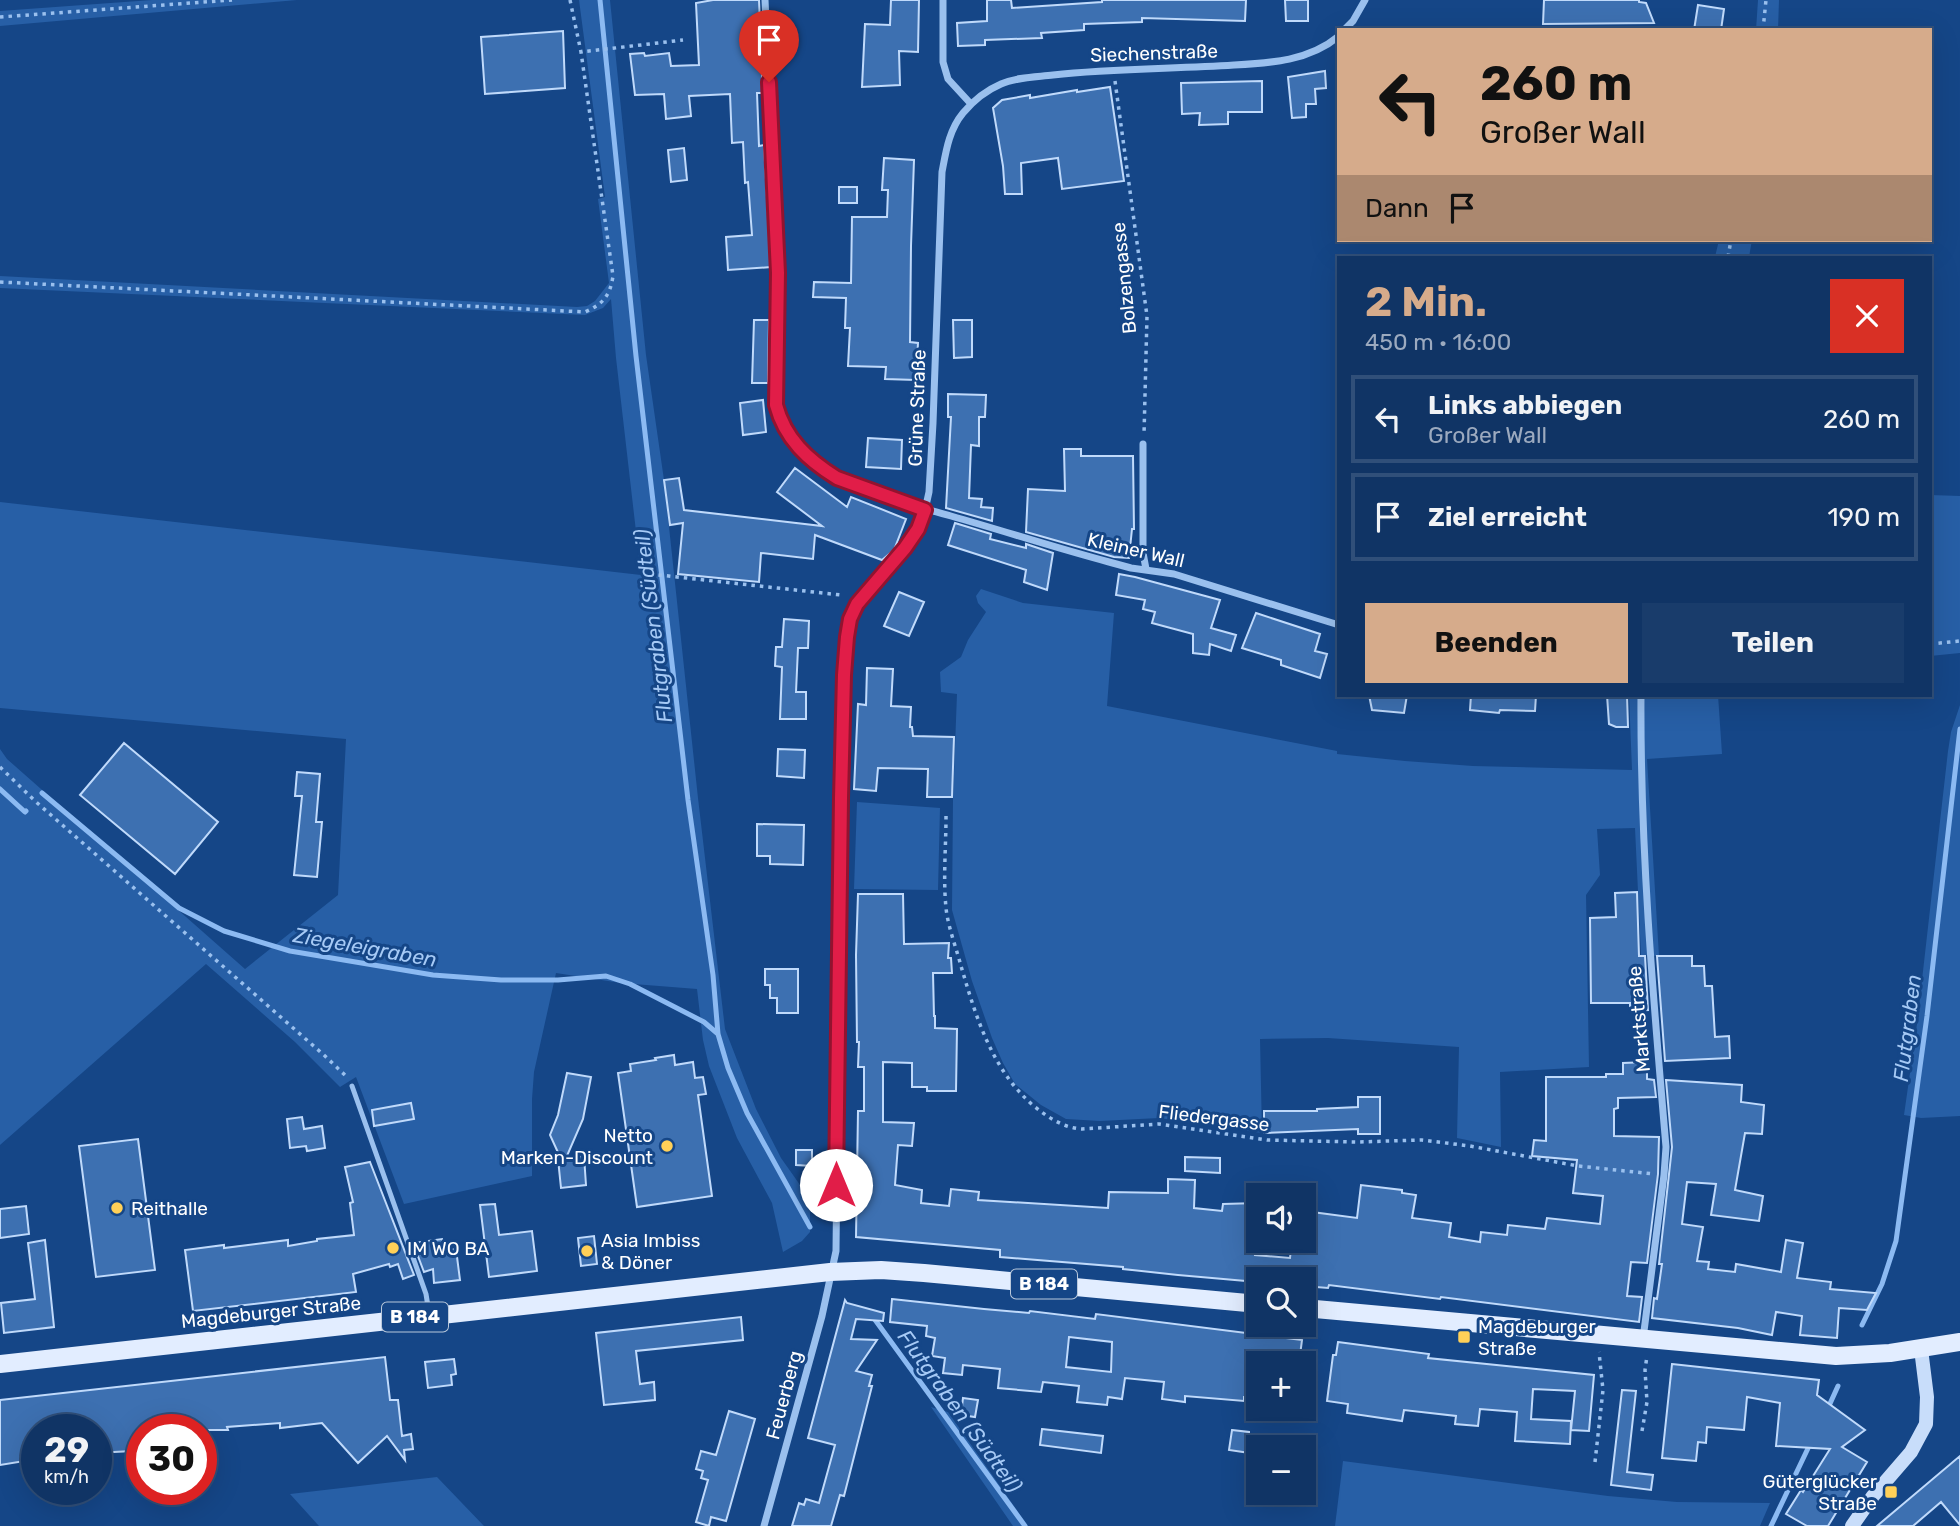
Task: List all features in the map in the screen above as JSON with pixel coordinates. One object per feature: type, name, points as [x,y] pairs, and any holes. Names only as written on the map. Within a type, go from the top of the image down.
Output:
[{"type":"main road","name":"Magdeburger Straße","points":[[0,1364],[830,1272],[881,1270],[1246,1303]]},
{"type":"main road","points":[[1316,1309],[1836,1356],[1921,1349],[1960,1342]]},
{"type":"street","name":"Kleiner Wall","points":[[765,0],[778,273],[776,405],[787,434],[797,446],[824,470],[925,510],[1110,562],[1174,574],[1337,624]]},
{"type":"street","points":[[943,0],[943,62],[948,79],[971,104]]},
{"type":"street","points":[[1347,28],[1365,0]]},
{"type":"street","name":"Siechenstraße","points":[[971,104],[1003,83],[1036,77],[1113,69],[1268,63],[1304,56],[1320,50],[1337,37]]},
{"type":"street","name":"Grüne Straße","points":[[830,1272],[836,1251],[841,798],[847,637],[850,619],[857,604],[905,548],[918,529],[925,510],[929,492],[933,423],[942,172],[946,148],[954,128],[971,104]]},
{"type":"street","points":[[1143,444],[1143,553],[1146,569]]},
{"type":"street","name":"Marktstraße","points":[[1641,697],[1640,773],[1650,956],[1666,1147],[1646,1339]]},
{"type":"street","name":"Feuerberg","points":[[764,1526],[822,1316],[830,1272]]},
{"type":"street","points":[[1853,1526],[1873,1496],[1911,1452],[1926,1424],[1927,1397],[1921,1349]]},
{"type":"lane","points":[[352,1086],[426,1294],[429,1316]]},
{"type":"path","points":[[0,17],[232,0]]},
{"type":"path","points":[[0,282],[585,312],[602,302],[611,288],[613,276],[581,52],[569,0]]},
{"type":"path","points":[[1763,28],[1766,0]]},
{"type":"path","points":[[581,52],[683,40]]},
{"type":"path","name":"Bolzengasse","points":[[1113,69],[1147,316],[1143,444]]},
{"type":"path","points":[[650,574],[841,595]]},
{"type":"path","points":[[1932,644],[1960,641]]},
{"type":"path","points":[[0,766],[35,801],[346,1074],[352,1086]]},
{"type":"path","name":"Fliedergasse","points":[[946,816],[946,911],[982,1029],[993,1056],[1014,1086],[1035,1107],[1055,1121],[1070,1128],[1082,1129],[1159,1124],[1268,1140],[1441,1142],[1578,1166],[1664,1175]]},
{"type":"path","points":[[1595,1462],[1603,1390],[1599,1351],[1601,1335]]},
{"type":"path","points":[[1642,1431],[1647,1402],[1646,1339]]},
{"type":"shaded area","points":[[152,0],[297,0],[0,26],[0,11]]},
{"type":"shaded area","points":[[579,0],[610,0],[646,355],[664,480],[725,1029],[756,1109],[781,1158],[810,1199],[810,1232],[802,1241],[783,1252],[772,1203],[737,1138],[709,1066],[697,989],[621,983],[556,973],[534,1072],[532,1176],[404,1204],[356,1077],[340,1087],[295,1042],[206,964],[0,1145],[0,749],[7,759],[245,969],[338,895],[346,739],[0,708],[0,502],[641,575],[611,299],[603,308],[585,315],[0,288],[0,276],[587,306],[595,301],[609,283],[598,199],[605,197]]},
{"type":"shaded area","points":[[1758,0],[1779,0],[1778,28],[1756,28]]},
{"type":"shaded area","points":[[1719,242],[1752,242],[1749,256],[1715,256]]},
{"type":"shaded area","points":[[1932,495],[1960,496],[1960,653],[1932,656]]},
{"type":"shaded area","points":[[981,589],[1023,603],[1114,613],[1107,706],[1337,751],[1337,754],[1473,766],[1632,770],[1629,697],[1718,697],[1722,754],[1647,759],[1659,956],[1641,955],[1635,828],[1597,829],[1600,875],[1586,895],[1589,1067],[1500,1072],[1501,1147],[1457,1138],[1459,1047],[1328,1038],[1260,1039],[1262,1133],[1159,1118],[1100,1121],[1066,1119],[1041,1105],[1015,1084],[1003,1063],[972,981],[952,910],[957,694],[941,692],[940,672],[961,657],[968,640],[986,612],[976,596]]},
{"type":"shaded area","points":[[1960,705],[1960,1116],[1921,1118],[1904,1115],[1948,751]]},
{"type":"shaded area","points":[[857,802],[940,808],[938,890],[854,889]]},
{"type":"shaded area","points":[[931,1407],[948,1412],[1028,1526],[1013,1526]]},
{"type":"shaded area","points":[[1343,1461],[1608,1496],[1677,1502],[1770,1503],[1760,1526],[1335,1526]]},
{"type":"shaded area","points":[[437,1477],[484,1526],[319,1526],[290,1494]]},
{"type":"building","points":[[713,0],[759,0],[763,93],[757,93],[759,146],[764,145],[771,267],[728,270],[726,237],[752,235],[743,142],[732,143],[730,94],[689,96],[691,116],[666,119],[664,94],[635,95],[630,54],[644,53],[645,56],[669,53],[671,66],[699,65],[696,3]]},
{"type":"building","points":[[891,0],[919,0],[918,52],[899,51],[900,85],[862,87],[865,24],[890,25]]},
{"type":"building","points":[[987,0],[1011,0],[1012,8],[1102,0],[1246,0],[1245,21],[1142,18],[1142,22],[1084,24],[1084,30],[1041,33],[1042,38],[985,40],[985,45],[958,46],[957,23],[987,21]]},
{"type":"building","points":[[1285,0],[1308,0],[1308,21],[1286,21]]},
{"type":"building","points":[[1544,0],[1639,0],[1646,3],[1654,23],[1543,24]]},
{"type":"building","points":[[1698,5],[1724,9],[1721,28],[1694,28]]},
{"type":"building","points":[[563,31],[565,88],[485,94],[481,37]]},
{"type":"building","points":[[1325,71],[1326,88],[1315,89],[1316,104],[1306,104],[1306,117],[1292,118],[1288,77]]},
{"type":"building","points":[[1262,81],[1262,112],[1228,112],[1228,124],[1199,125],[1200,113],[1182,114],[1181,83]]},
{"type":"building","points":[[1110,87],[1124,181],[1062,189],[1058,158],[1021,163],[1022,194],[1005,194],[993,108],[1002,100]]},
{"type":"building","points":[[684,148],[687,180],[671,182],[668,150]]},
{"type":"building","points":[[884,158],[914,160],[910,342],[918,343],[916,380],[885,379],[886,367],[848,366],[850,328],[845,328],[846,298],[813,297],[814,282],[851,283],[852,217],[887,217],[888,190],[882,190]]},
{"type":"building","points":[[839,187],[857,187],[857,203],[839,203]]},
{"type":"building","points":[[754,320],[769,320],[768,383],[752,383]]},
{"type":"building","points":[[953,320],[972,320],[972,357],[954,358]]},
{"type":"building","points":[[948,394],[986,395],[985,417],[979,417],[979,446],[971,445],[969,498],[982,499],[981,507],[993,508],[992,521],[946,508],[951,417],[948,417]]},
{"type":"building","points":[[763,400],[766,432],[743,435],[740,403]]},
{"type":"building","points":[[868,438],[902,440],[901,469],[866,467]]},
{"type":"building","points":[[1064,449],[1081,449],[1081,456],[1133,456],[1134,529],[1129,558],[1114,557],[1026,532],[1028,489],[1065,491]]},
{"type":"building","points":[[795,468],[847,507],[851,497],[906,519],[894,550],[882,560],[815,535],[813,559],[761,553],[759,582],[678,574],[683,523],[670,525],[664,480],[679,478],[684,510],[822,526],[777,492]]},
{"type":"building","points":[[955,523],[991,534],[990,539],[1026,548],[1026,544],[1053,553],[1047,590],[1024,582],[1026,570],[948,545]]},
{"type":"building","points":[[1119,574],[1220,600],[1211,628],[1236,635],[1231,651],[1210,644],[1209,655],[1193,653],[1193,634],[1152,623],[1155,612],[1143,609],[1145,600],[1116,595]]},
{"type":"building","points":[[899,592],[924,602],[909,636],[884,626]]},
{"type":"building","points":[[1256,613],[1320,634],[1315,651],[1327,654],[1320,678],[1281,665],[1281,660],[1242,648]]},
{"type":"building","points":[[784,619],[809,621],[808,648],[798,648],[796,692],[806,692],[806,719],[780,719],[782,667],[775,666],[776,647],[782,647]]},
{"type":"building","points":[[867,668],[893,669],[891,706],[911,707],[910,727],[913,736],[954,737],[952,797],[927,797],[928,769],[878,768],[876,791],[854,789],[858,704],[866,705]]},
{"type":"building","points":[[1369,697],[1407,697],[1404,713],[1372,710]]},
{"type":"building","points":[[1471,697],[1536,697],[1535,711],[1500,710],[1499,713],[1470,710]]},
{"type":"building","points":[[1607,697],[1627,697],[1628,727],[1609,724]]},
{"type":"building","points":[[124,743],[218,822],[175,874],[80,795]]},
{"type":"building","points":[[778,749],[805,750],[804,778],[777,776]]},
{"type":"building","points":[[297,772],[320,774],[316,822],[322,822],[317,877],[294,875],[302,796],[295,796]]},
{"type":"building","points":[[757,824],[804,825],[803,865],[770,864],[770,856],[757,856]]},
{"type":"building","points":[[1637,892],[1639,956],[1645,956],[1648,1010],[1630,1011],[1630,1003],[1591,1003],[1590,918],[1616,917],[1615,893]]},
{"type":"building","points":[[858,894],[903,894],[904,944],[949,943],[948,958],[951,958],[952,973],[933,973],[934,1016],[935,1028],[957,1029],[956,1091],[927,1091],[927,1087],[912,1087],[912,1063],[883,1062],[883,1122],[914,1123],[912,1146],[898,1145],[895,1185],[922,1190],[921,1203],[949,1206],[951,1189],[979,1192],[978,1200],[1108,1208],[1109,1192],[1168,1193],[1168,1179],[1195,1180],[1194,1208],[1222,1211],[1223,1204],[1246,1203],[1246,1253],[1255,1255],[1290,1258],[1291,1253],[1316,1253],[1316,1213],[1357,1218],[1361,1185],[1402,1190],[1402,1193],[1416,1195],[1412,1218],[1451,1223],[1449,1237],[1480,1242],[1481,1232],[1507,1235],[1508,1225],[1545,1229],[1547,1218],[1600,1224],[1603,1196],[1573,1193],[1577,1160],[1532,1156],[1534,1140],[1546,1141],[1546,1077],[1606,1077],[1606,1074],[1623,1074],[1623,1063],[1647,1062],[1647,1079],[1654,1080],[1656,1097],[1618,1098],[1618,1108],[1614,1109],[1614,1136],[1659,1137],[1658,1174],[1647,1263],[1631,1262],[1627,1296],[1642,1297],[1639,1322],[1441,1297],[1329,1285],[1328,1288],[1316,1287],[1316,1267],[1246,1267],[1246,1281],[1000,1257],[1000,1250],[856,1237],[858,1111],[864,1111],[864,1067],[858,1067]]},
{"type":"building","points":[[1657,956],[1692,956],[1692,966],[1704,966],[1705,986],[1712,986],[1715,1037],[1729,1036],[1730,1058],[1665,1061]]},
{"type":"building","points":[[765,969],[798,969],[798,1013],[777,1013],[777,998],[770,998],[770,985],[765,985]]},
{"type":"building","name":"Netto Marken-Discount","points":[[674,1055],[675,1065],[693,1062],[695,1078],[703,1077],[706,1094],[698,1095],[712,1196],[637,1207],[618,1073],[631,1071],[630,1064]]},
{"type":"building","points":[[567,1073],[591,1077],[583,1119],[566,1158],[584,1156],[586,1185],[561,1188],[558,1159],[561,1159],[550,1135],[558,1115]]},
{"type":"building","points":[[1666,1080],[1742,1085],[1741,1102],[1764,1105],[1762,1134],[1745,1133],[1735,1190],[1763,1196],[1759,1221],[1711,1215],[1716,1184],[1687,1182],[1682,1224],[1703,1227],[1697,1261],[1709,1262],[1708,1269],[1735,1272],[1736,1264],[1781,1272],[1786,1240],[1803,1243],[1797,1278],[1831,1282],[1830,1289],[1876,1293],[1867,1310],[1839,1308],[1837,1338],[1800,1335],[1802,1316],[1776,1312],[1772,1335],[1738,1328],[1652,1318],[1662,1264],[1659,1264],[1672,1147]]},
{"type":"building","points":[[1358,1097],[1380,1097],[1380,1134],[1358,1134],[1358,1129],[1264,1133],[1264,1111],[1317,1111],[1358,1107]]},
{"type":"building","points":[[411,1103],[414,1119],[374,1126],[372,1110]]},
{"type":"building","points":[[302,1117],[304,1129],[322,1126],[325,1148],[307,1151],[306,1146],[290,1148],[287,1119]]},
{"type":"building","name":"Reithalle","points":[[138,1139],[155,1270],[96,1277],[79,1146]]},
{"type":"building","points":[[796,1150],[812,1150],[812,1166],[796,1165]]},
{"type":"building","points":[[1185,1157],[1220,1158],[1220,1173],[1185,1171]]},
{"type":"building","points":[[370,1162],[414,1275],[403,1279],[398,1264],[390,1267],[389,1264],[353,1274],[356,1292],[193,1311],[185,1250],[288,1240],[288,1246],[317,1239],[354,1235],[350,1203],[353,1202],[345,1167]]},
{"type":"building","points":[[495,1204],[499,1235],[532,1231],[537,1271],[489,1277],[480,1205]]},
{"type":"building","points":[[26,1206],[29,1234],[0,1238],[0,1209]]},
{"type":"building","name":"Asia Imbiss & Döner","points":[[594,1236],[597,1264],[581,1266],[578,1238]]},
{"type":"building","points":[[442,1239],[444,1250],[456,1249],[460,1280],[434,1283],[433,1269],[424,1272],[413,1243]]},
{"type":"building","points":[[45,1240],[54,1327],[4,1333],[1,1303],[35,1299],[28,1243]]},
{"type":"building","points":[[892,1299],[1095,1319],[1096,1314],[1246,1333],[1246,1337],[1302,1340],[1301,1351],[1246,1351],[1244,1401],[1185,1396],[1185,1402],[1162,1399],[1164,1382],[1125,1378],[1122,1399],[1108,1397],[1107,1405],[1077,1402],[1079,1386],[1043,1382],[1041,1392],[998,1388],[1000,1369],[963,1365],[962,1375],[943,1373],[945,1358],[932,1356],[935,1338],[926,1336],[927,1326],[890,1322]],"holes":[[[1069,1337],[1112,1342],[1111,1372],[1066,1367]]]},
{"type":"building","points":[[845,1300],[847,1303],[884,1313],[883,1321],[856,1319],[851,1339],[877,1340],[856,1371],[872,1375],[869,1386],[872,1386],[844,1496],[840,1495],[831,1526],[792,1526],[799,1503],[804,1505],[806,1499],[819,1503],[835,1445],[808,1438]]},
{"type":"building","points":[[741,1317],[743,1340],[636,1351],[640,1384],[654,1382],[655,1400],[604,1405],[596,1333]]},
{"type":"building","points":[[1338,1342],[1429,1354],[1428,1358],[1594,1375],[1589,1431],[1571,1430],[1575,1391],[1533,1389],[1531,1419],[1571,1421],[1570,1444],[1515,1441],[1517,1412],[1480,1409],[1478,1426],[1455,1424],[1456,1416],[1404,1410],[1402,1421],[1347,1413],[1348,1404],[1327,1401],[1333,1355],[1336,1355]]},
{"type":"building","points":[[385,1357],[390,1400],[398,1400],[402,1436],[411,1434],[413,1449],[404,1450],[405,1460],[387,1436],[358,1463],[322,1423],[280,1428],[280,1423],[217,1430],[217,1414],[126,1414],[126,1451],[112,1452],[112,1414],[21,1414],[21,1462],[0,1465],[0,1400]]},
{"type":"building","points":[[454,1359],[456,1374],[451,1375],[452,1385],[428,1388],[425,1362]]},
{"type":"building","points":[[1672,1364],[1819,1380],[1817,1395],[1865,1430],[1842,1447],[1867,1462],[1828,1526],[1807,1526],[1786,1514],[1830,1449],[1776,1446],[1780,1403],[1747,1397],[1744,1430],[1707,1427],[1706,1443],[1698,1442],[1696,1461],[1662,1458]]},
{"type":"building","points":[[1622,1390],[1636,1391],[1627,1472],[1653,1475],[1651,1490],[1611,1485]]},
{"type":"building","points":[[963,1398],[978,1400],[975,1417],[961,1415]]},
{"type":"building","points":[[729,1411],[755,1419],[726,1521],[711,1517],[709,1526],[696,1522],[708,1480],[701,1478],[703,1471],[696,1469],[701,1451],[716,1455]]},
{"type":"building","points":[[1042,1429],[1103,1436],[1101,1453],[1040,1445]]},
{"type":"building","points":[[1232,1430],[1249,1432],[1249,1435],[1246,1435],[1246,1452],[1229,1450]]},
{"type":"building","points":[[1960,1456],[1960,1525],[1941,1502],[1913,1526],[1877,1526]]},
{"type":"waterway","name":"Flutgraben (Südteil)","points":[[600,0],[636,356],[688,800],[713,975],[718,1034],[728,1068],[747,1113],[810,1227]]},
{"type":"waterway","name":"Flutgraben","points":[[1862,1325],[1882,1284],[1896,1241],[1927,1016],[1960,729]]},
{"type":"waterway","name":"Ziegeleigraben","points":[[0,789],[26,811]]},
{"type":"waterway","name":"Ziegeleigraben","points":[[42,793],[179,908],[224,931],[290,951],[433,975],[501,980],[558,980],[606,976],[630,984],[704,1022],[718,1034]]},
{"type":"waterway","name":"Flutgraben (Südteil)","points":[[873,1317],[1025,1526]]},
{"type":"waterway","points":[[1828,1408],[1838,1386]]},
{"type":"waterway","points":[[1771,1526],[1811,1442]]},
{"type":"place","name":"Netto Marken-Discount","points":[[667,1146]]},
{"type":"place","name":"Reithalle","points":[[117,1208]]},
{"type":"place","name":"IM WO BA","points":[[393,1248]]},
{"type":"place","name":"Asia Imbiss & Döner","points":[[587,1251]]},
{"type":"place","name":"Magdeburger Straße","points":[[1464,1337]]},
{"type":"place","name":"Güterglücker Straße","points":[[1891,1492]]},
{"type":"route","points":[[769,82],[778,273],[776,405],[779,417],[787,434],[797,446],[824,470],[837,478],[925,510],[918,529],[905,548],[857,604],[850,619],[847,637],[841,798],[836,1185]]}]
